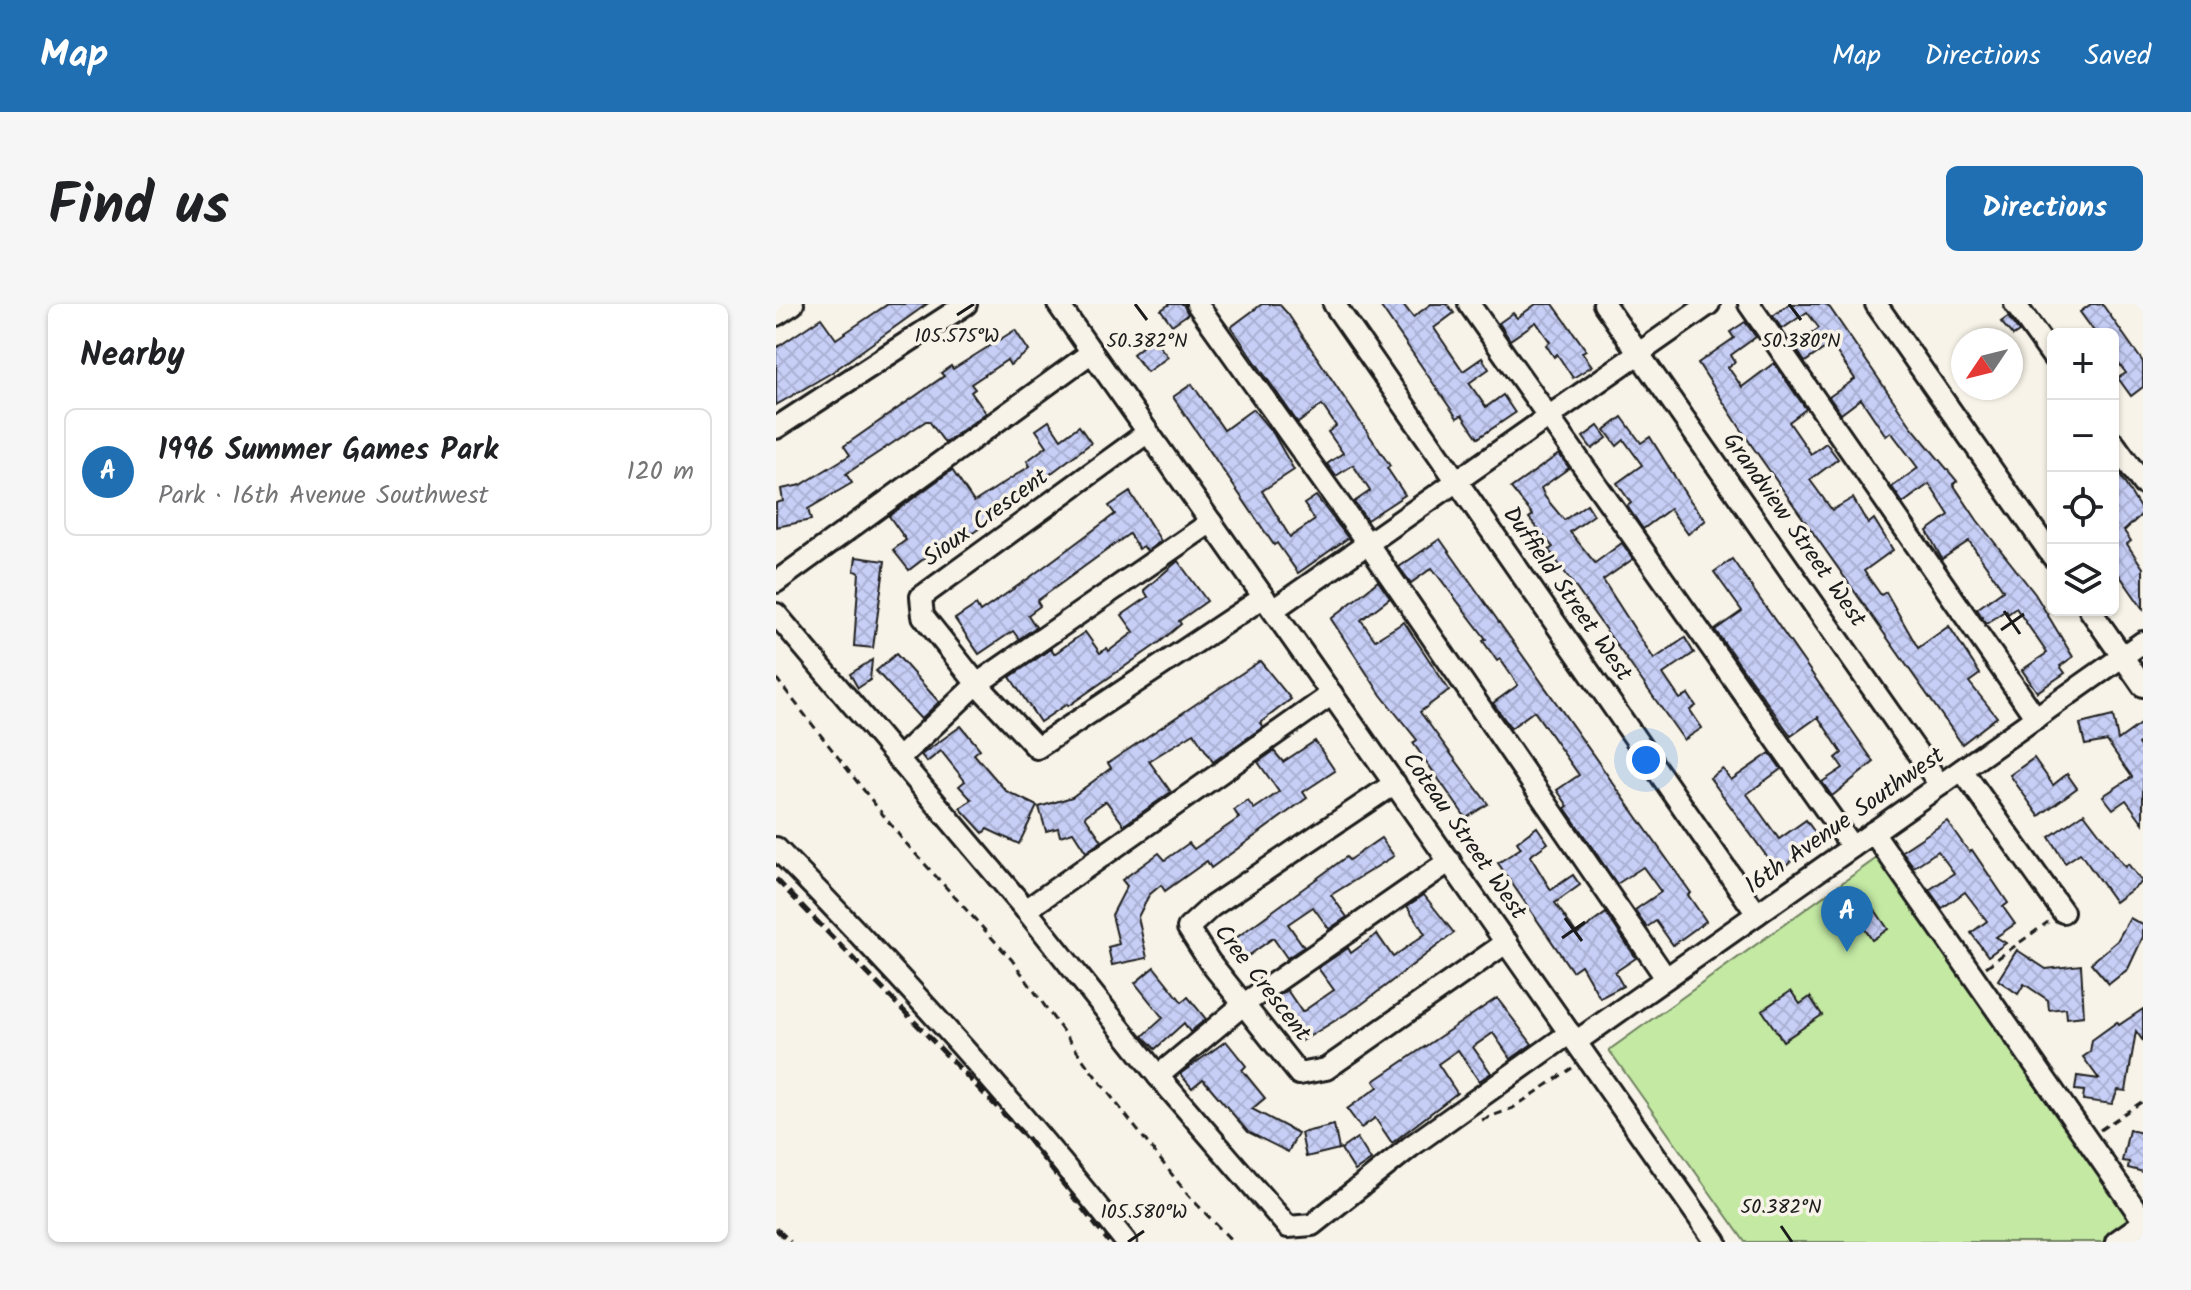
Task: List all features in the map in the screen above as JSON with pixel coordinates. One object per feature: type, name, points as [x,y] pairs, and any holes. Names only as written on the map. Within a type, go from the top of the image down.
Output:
[{"type":"street","points":[[776,315],[793,304]]},
{"type":"street","points":[[776,428],[966,304]]},
{"type":"street","name":"Coteau Street West","points":[[1058,304],[1716,1242]]},
{"type":"street","points":[[1197,304],[1368,544],[1666,978]]},
{"type":"street","name":"Duffield Street West","points":[[1334,304],[1757,914]]},
{"type":"street","points":[[1469,304],[1852,847]]},
{"type":"street","name":"Grandview Street West","points":[[1604,304],[1940,785]]},
{"type":"street","points":[[1268,603],[1368,544],[1709,304]]},
{"type":"street","points":[[1749,304],[2036,718]]},
{"type":"street","points":[[1876,304],[2047,548]]},
{"type":"street","points":[[2015,304],[2047,349]]},
{"type":"street","points":[[776,582],[1092,352]]},
{"type":"street","name":"Sioux Crescent","points":[[1148,432],[921,597],[923,616],[977,684],[1037,748],[1268,603]]},
{"type":"street","points":[[2119,450],[2143,484]]},
{"type":"street","points":[[899,758],[977,684],[1211,522]]},
{"type":"street","points":[[776,614],[1026,910],[1158,1076],[1244,1004],[1450,861]]},
{"type":"street","points":[[2094,616],[2143,686]]},
{"type":"street","name":"16th Avenue Southwest","points":[[1158,1076],[1288,1227],[1312,1225],[1410,1147],[1578,1044],[1666,978],[2143,642]]},
{"type":"street","points":[[1026,910],[1332,694]]},
{"type":"street","points":[[1962,770],[2063,912]]},
{"type":"street","name":"Cree Crescent","points":[[1395,783],[1211,907],[1188,928],[1299,1074],[1326,1069],[1507,942]]},
{"type":"street","points":[[1873,832],[2143,1222],[2116,1242]]},
{"type":"street","points":[[776,848],[867,941],[1029,1124],[1126,1242]]},
{"type":"path","points":[[776,678],[902,839],[1012,960],[1089,1068],[1188,1195],[1233,1242]]},
{"type":"path","points":[[1974,976],[2063,912]]},
{"type":"path","points":[[1476,1122],[1513,1108],[1578,1044]]},
{"type":"path","points":[[2087,1140],[2143,1101]]},
{"type":"green space","points":[[1881,855],[2133,1221],[2103,1242],[1745,1242],[1609,1050]]},
{"type":"building","points":[[888,304],[927,304],[831,373],[776,405],[776,348],[821,318],[836,339]]},
{"type":"building","points":[[1170,304],[1183,304],[1188,314],[1172,325],[1161,310]]},
{"type":"building","points":[[1262,304],[1279,304],[1288,314],[1390,466],[1387,468],[1405,495],[1367,520],[1354,502],[1370,491],[1353,465],[1336,476],[1327,464],[1343,453],[1328,432],[1336,426],[1322,405],[1298,423],[1231,327]]},
{"type":"building","points":[[1379,304],[1403,304],[1413,317],[1431,304],[1447,304],[1454,313],[1434,328],[1463,371],[1482,358],[1489,369],[1469,383],[1486,407],[1503,395],[1515,413],[1478,438],[1462,415],[1457,418]]},
{"type":"building","points":[[1536,304],[1553,304],[1586,350],[1582,352],[1592,366],[1573,378],[1557,354],[1554,357],[1546,345],[1550,342],[1536,322],[1510,340],[1499,323],[1513,313],[1517,318]]},
{"type":"building","points":[[1789,304],[1825,304],[1830,308],[1911,426],[1957,481],[1953,484],[1977,520],[2035,594],[2073,657],[2060,666],[2065,673],[2037,692],[2022,670],[2047,653],[2016,608],[2008,614],[2006,610],[1986,624],[1977,609],[2003,590],[1969,541],[1942,559],[1927,531],[1949,515],[1929,484],[1903,503],[1892,487],[1918,468],[1891,432],[1886,436],[1861,399],[1841,414],[1829,397],[1855,379],[1831,344],[1805,362],[1795,347],[1819,328],[1807,312],[1782,329],[1773,316]]},
{"type":"building","points":[[2091,304],[2102,304],[2119,328],[2092,328],[2080,312]]},
{"type":"building","points":[[2008,317],[2016,328],[2006,328],[2001,322]]},
{"type":"building","points":[[1745,322],[1756,337],[1731,355],[1735,362],[1728,367],[1742,387],[1774,363],[1806,409],[1789,422],[1811,454],[1826,443],[1838,459],[1810,480],[1832,510],[1853,498],[1868,524],[1874,519],[1893,550],[1864,571],[1881,595],[1886,592],[1918,648],[1949,626],[1980,674],[1969,682],[1997,717],[1962,744],[1752,446],[1698,363],[1734,338],[1730,332]]},
{"type":"building","points":[[2119,328],[2143,362],[2143,387],[2131,396],[2119,379],[2126,373],[2119,364]]},
{"type":"building","points":[[1015,330],[1029,351],[1010,365],[1007,360],[971,384],[975,389],[971,392],[986,413],[945,443],[926,421],[846,474],[852,483],[808,509],[811,520],[776,527],[776,503],[783,501],[781,489],[801,485],[850,455],[844,446],[944,376],[941,373],[951,366],[953,369]]},
{"type":"building","points":[[1153,338],[1168,357],[1147,372],[1133,354]]},
{"type":"building","points":[[1192,384],[1224,430],[1253,409],[1273,433],[1294,470],[1262,491],[1290,537],[1315,520],[1304,504],[1316,496],[1348,538],[1298,573],[1277,543],[1274,545],[1173,397]]},
{"type":"building","points":[[1622,417],[1641,443],[1650,437],[1688,498],[1706,520],[1688,534],[1670,509],[1643,529],[1627,506],[1631,503],[1617,483],[1642,465],[1624,440],[1617,446],[1605,430]]},
{"type":"building","points":[[1049,421],[1061,439],[1079,426],[1091,443],[1037,484],[1039,486],[970,535],[946,551],[942,545],[909,570],[893,550],[906,540],[889,516],[952,470],[974,502],[1030,466],[1027,461],[1047,446],[1036,430]]},
{"type":"building","points":[[1598,426],[1607,438],[1592,449],[1583,437]]},
{"type":"building","points":[[1559,454],[1569,468],[1541,488],[1545,497],[1564,520],[1587,504],[1594,515],[1570,532],[1595,563],[1622,543],[1633,559],[1603,580],[1654,659],[1685,638],[1694,653],[1663,674],[1680,699],[1688,694],[1696,706],[1690,710],[1702,728],[1684,740],[1549,550],[1553,547],[1529,518],[1533,515],[1511,488]]},
{"type":"building","points":[[2119,474],[2143,513],[2124,531],[2131,541],[2127,544],[2143,568],[2143,609],[2119,575]]},
{"type":"building","points":[[1130,492],[1161,541],[1147,551],[1143,546],[1139,549],[1129,534],[1037,601],[1040,606],[1028,615],[1036,627],[1019,639],[1013,631],[979,654],[955,619],[976,605],[980,612],[1029,578],[1115,514],[1109,506]]},
{"type":"building","points":[[1440,539],[1691,893],[1688,895],[1706,921],[1673,945],[1656,921],[1647,927],[1635,910],[1661,892],[1643,867],[1617,884],[1565,808],[1568,806],[1557,790],[1579,775],[1534,711],[1511,728],[1493,703],[1518,685],[1483,641],[1486,639],[1432,568],[1411,583],[1399,567]]},
{"type":"building","points":[[856,557],[885,561],[873,648],[854,646],[859,572],[854,571]]},
{"type":"building","points":[[1732,559],[1874,762],[1832,796],[1822,782],[1843,768],[1836,758],[1842,753],[1818,717],[1791,736],[1715,630],[1742,611],[1714,572]]},
{"type":"building","points":[[1178,561],[1207,601],[1179,621],[1181,624],[1160,642],[1040,722],[1010,677],[1051,649],[1054,654],[1085,632],[1100,653],[1107,648],[1109,651],[1134,632],[1122,615],[1148,597],[1144,590]]},
{"type":"building","points":[[1378,581],[1390,598],[1361,620],[1375,640],[1404,622],[1449,690],[1420,712],[1488,804],[1466,818],[1413,743],[1417,740],[1381,695],[1331,619]]},
{"type":"building","points":[[896,654],[939,702],[921,719],[876,671]]},
{"type":"building","points":[[872,660],[870,680],[858,688],[850,674]]},
{"type":"building","points":[[1260,661],[1291,699],[1260,723],[1263,727],[1213,762],[1194,733],[1149,761],[1171,792],[1124,825],[1106,801],[1085,816],[1102,841],[1086,852],[1073,832],[1060,836],[1058,828],[1046,831],[1039,807],[1072,797],[1111,768],[1108,763]]},
{"type":"building","points":[[2113,716],[2118,740],[2143,722],[2143,740],[2138,744],[2143,751],[2143,823],[2126,800],[2113,809],[2103,796],[2132,777],[2107,741],[2085,745],[2080,724]]},
{"type":"building","points":[[961,726],[980,749],[974,754],[1006,791],[1037,806],[1019,844],[987,829],[983,833],[960,808],[972,800],[959,786],[965,781],[941,751],[927,762],[921,755]]},
{"type":"building","points":[[1315,741],[1335,771],[1303,792],[1307,798],[1211,868],[1207,861],[1165,891],[1161,885],[1149,895],[1138,917],[1147,958],[1112,965],[1108,947],[1119,944],[1112,915],[1127,886],[1122,880],[1159,853],[1165,860],[1189,843],[1194,849],[1239,818],[1234,810],[1248,801],[1254,809],[1279,792],[1258,762],[1274,751],[1283,762]]},
{"type":"building","points":[[1770,753],[1781,769],[1747,794],[1779,839],[1806,820],[1818,837],[1778,872],[1710,778],[1723,769],[1731,780]]},
{"type":"building","points":[[2034,758],[2053,785],[2067,774],[2077,788],[2039,816],[2010,775]]},
{"type":"building","points":[[2084,813],[2125,867],[2128,864],[2142,882],[2115,902],[2080,853],[2065,863],[2049,837]]},
{"type":"building","points":[[1947,821],[1969,852],[1972,850],[2008,903],[2003,907],[2015,924],[1996,937],[2006,943],[1988,956],[1971,933],[1987,921],[1965,892],[1942,908],[1929,890],[1954,873],[1938,851],[1914,867],[1902,851]]},
{"type":"building","points":[[1537,827],[1548,843],[1530,856],[1551,890],[1573,875],[1580,885],[1555,903],[1577,934],[1606,913],[1636,958],[1615,972],[1623,986],[1600,998],[1581,965],[1572,971],[1498,863],[1521,848],[1517,842]]},
{"type":"building","points":[[1381,838],[1394,856],[1331,895],[1347,917],[1329,929],[1313,907],[1288,924],[1304,947],[1287,958],[1273,938],[1244,959],[1232,941],[1346,857],[1349,860]]},
{"type":"building","points":[[1424,895],[1454,933],[1362,1004],[1302,1041],[1271,1001],[1287,990],[1302,1012],[1334,990],[1318,968],[1348,948],[1351,953],[1377,934],[1393,957],[1425,934],[1407,906]]},
{"type":"building","points":[[1875,910],[1888,929],[1872,940],[1859,920]]},
{"type":"building","points":[[2130,918],[2143,925],[2143,937],[2128,969],[2109,984],[2091,963],[2117,941]]},
{"type":"building","points":[[2017,950],[2046,969],[2081,965],[2084,1016],[2067,1018],[2066,1008],[2049,1010],[2048,1000],[2024,984],[2018,994],[1998,980]]},
{"type":"building","points":[[1154,967],[1182,1002],[1188,997],[1206,1019],[1190,1032],[1184,1023],[1155,1049],[1143,1036],[1163,1018],[1135,983]]},
{"type":"building","points":[[1791,991],[1800,1004],[1810,997],[1822,1015],[1783,1041],[1762,1010]]},
{"type":"building","points":[[1497,998],[1532,1044],[1511,1059],[1493,1033],[1473,1047],[1491,1073],[1479,1081],[1458,1050],[1438,1064],[1457,1093],[1392,1143],[1375,1118],[1361,1128],[1347,1109],[1378,1087],[1374,1081]]},
{"type":"building","points":[[2143,1009],[2143,1041],[2136,1031],[2126,1091],[2118,1090],[2112,1104],[2083,1100],[2084,1091],[2075,1090],[2077,1076],[2099,1079],[2083,1057],[2090,1052],[2092,1040]]},
{"type":"building","points":[[1226,1041],[1246,1066],[1242,1070],[1265,1098],[1252,1109],[1298,1133],[1288,1152],[1248,1132],[1203,1079],[1192,1088],[1180,1074]]},
{"type":"building","points":[[1334,1125],[1339,1149],[1306,1157],[1301,1133]]},
{"type":"building","points":[[2129,1130],[2143,1133],[2143,1172],[2128,1168],[2129,1162],[2122,1161]]},
{"type":"building","points":[[1357,1138],[1371,1160],[1355,1171],[1341,1149]]},
{"type":"railway","points":[[776,879],[1027,1138],[1109,1242]]},
{"type":"railway","points":[[776,1229],[790,1242]]},
{"type":"place","name":"1996 Summer Games Park","points":[[1847,952]]}]
